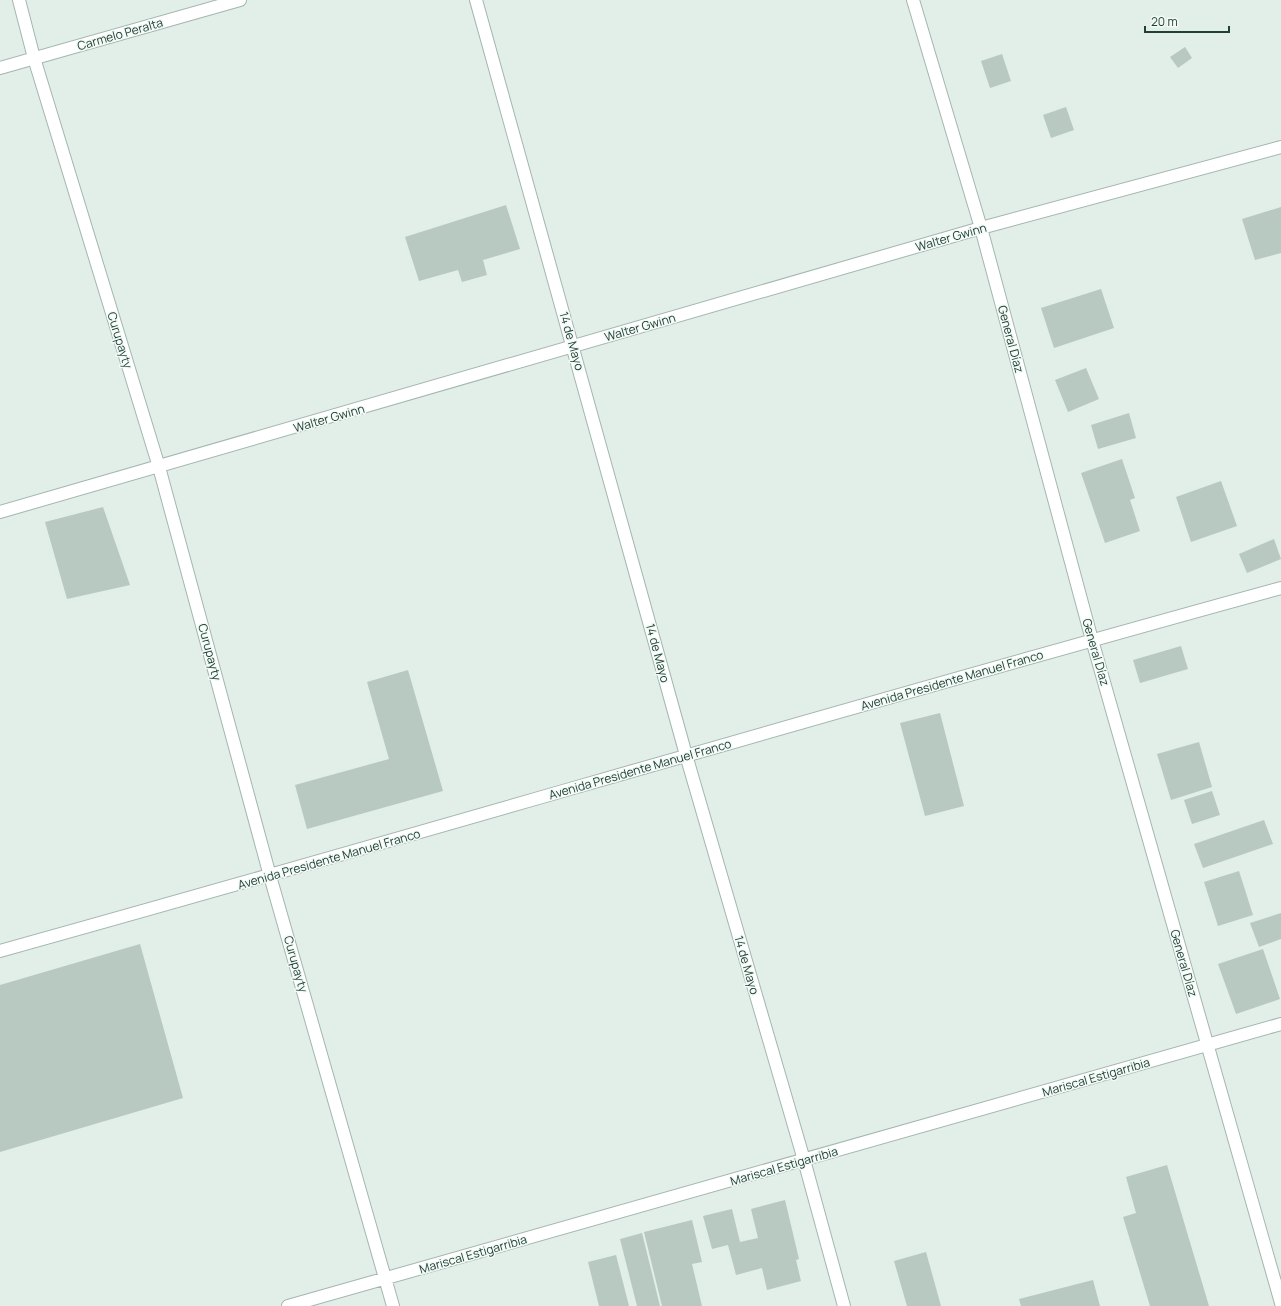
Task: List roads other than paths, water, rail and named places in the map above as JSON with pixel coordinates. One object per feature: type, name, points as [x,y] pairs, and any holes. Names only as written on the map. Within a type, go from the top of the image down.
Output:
[{"type":"street","name":"Curupayty","points":[[19,0],[34,58],[159,467],[270,876],[393,1306]]},
{"type":"street","name":"Carmelo Peralta","points":[[0,68],[240,0]]},
{"type":"street","name":"14 de Mayo","points":[[476,0],[574,346],[686,755],[804,1160],[844,1306]]},
{"type":"street","name":"General Díaz","points":[[913,0],[982,228],[1092,640],[1281,1303]]},
{"type":"street","name":"Walter Gwinn","points":[[0,512],[982,228],[1281,147]]},
{"type":"street","name":"Avenida Presidente Manuel Franco","points":[[0,951],[270,876],[686,755],[1281,588]]},
{"type":"street","name":"Mariscal Estigarribia","points":[[288,1306],[1281,1024]]}]
